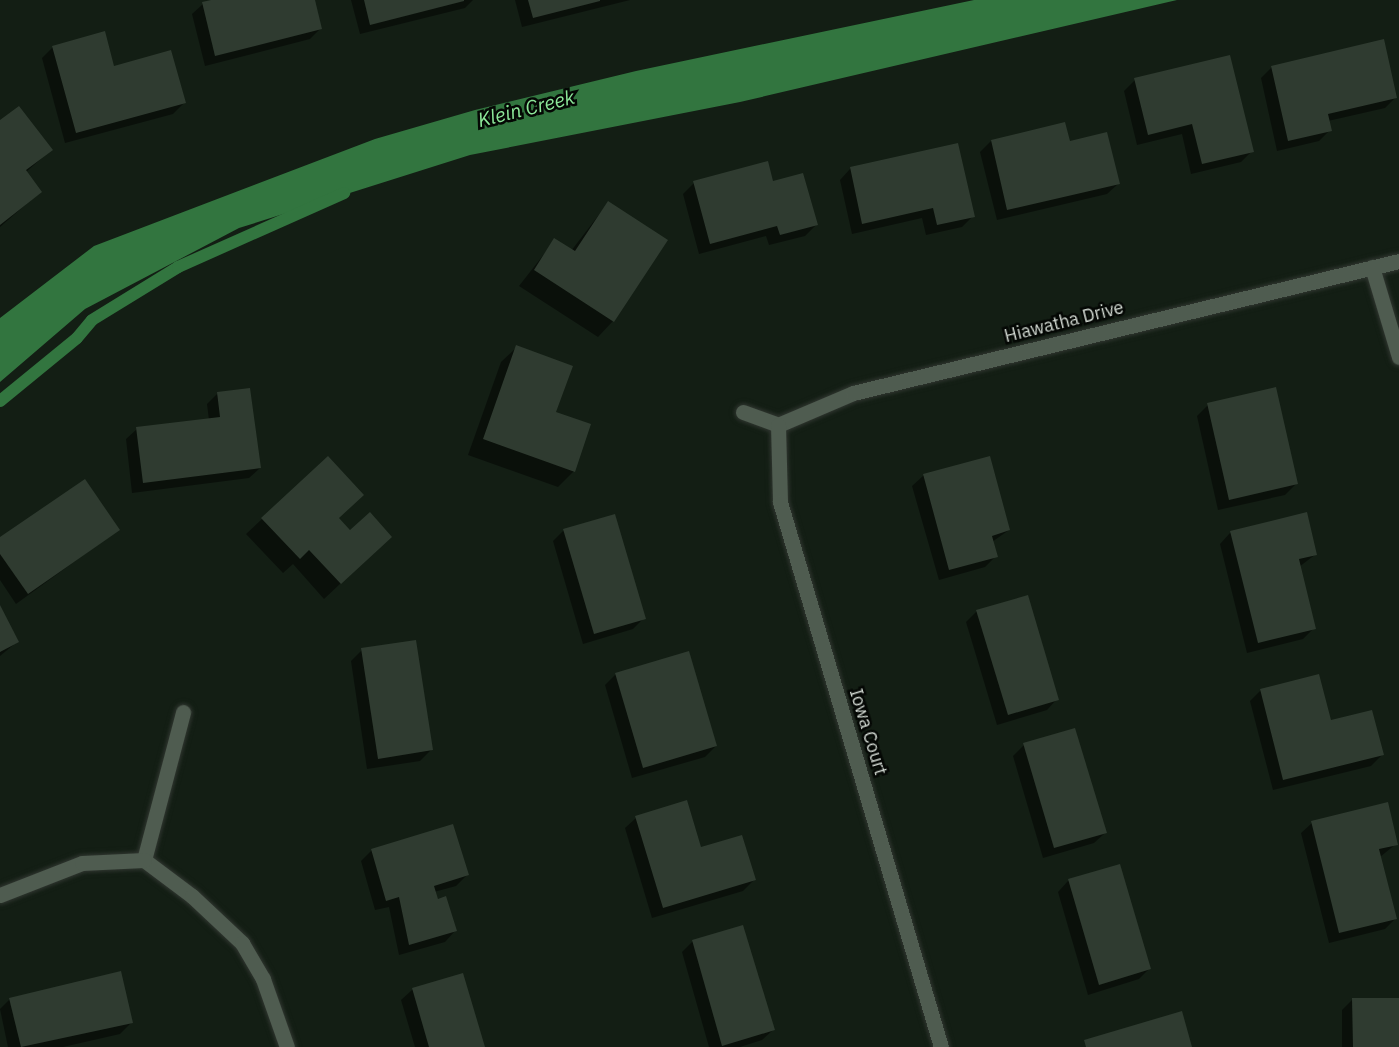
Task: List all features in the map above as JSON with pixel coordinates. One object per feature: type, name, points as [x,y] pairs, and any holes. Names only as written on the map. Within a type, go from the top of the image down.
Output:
[{"type":"street","name":"Hiawatha Drive","points":[[778,425],[853,393],[1399,261]]},
{"type":"street","points":[[1372,267],[1399,357]]},
{"type":"street","points":[[743,412],[778,425]]},
{"type":"street","name":"Iowa Court","points":[[778,425],[780,502],[941,1047]]},
{"type":"street","points":[[144,860],[183,712]]},
{"type":"street","points":[[0,895],[82,863],[144,860],[192,896],[243,943],[263,979],[286,1047]]},
{"type":"water","points":[[974,0],[1177,0],[740,102],[470,155],[239,228],[85,309],[0,382],[0,318],[94,246],[375,139],[475,110],[636,71]]},
{"type":"building","points":[[211,0],[315,0],[322,29],[215,56],[202,2]]},
{"type":"building","points":[[364,0],[464,0],[464,1],[370,25]]},
{"type":"building","points":[[528,0],[600,0],[600,1],[533,18]]},
{"type":"building","points":[[105,31],[114,66],[171,50],[186,103],[76,133],[52,46]]},
{"type":"building","points":[[1384,39],[1397,98],[1328,114],[1332,131],[1288,141],[1271,66]]},
{"type":"building","points":[[1230,55],[1254,152],[1202,164],[1192,124],[1148,135],[1134,78]]},
{"type":"building","points":[[19,106],[53,150],[26,170],[42,192],[0,225],[0,120]]},
{"type":"building","points":[[1065,122],[1070,141],[1107,132],[1120,184],[1007,210],[991,140]]},
{"type":"building","points":[[958,143],[975,217],[937,225],[933,208],[862,224],[850,167]]},
{"type":"building","points":[[768,161],[773,181],[803,173],[818,225],[780,235],[777,226],[710,244],[693,181]]},
{"type":"building","points":[[608,201],[668,240],[614,322],[534,270],[554,238],[575,251]]},
{"type":"building","points":[[516,345],[573,366],[556,412],[591,424],[575,472],[483,439]]},
{"type":"building","points":[[1276,387],[1298,484],[1229,500],[1207,403]]},
{"type":"building","points":[[250,388],[261,468],[143,483],[136,427],[220,417],[217,392]]},
{"type":"building","points":[[328,456],[364,495],[339,518],[350,530],[370,512],[392,537],[341,584],[309,550],[300,559],[261,518]]},
{"type":"building","points":[[990,456],[1010,530],[992,536],[998,557],[949,570],[923,474]]},
{"type":"building","points":[[85,479],[120,530],[28,594],[0,554],[0,537]]},
{"type":"building","points":[[1307,512],[1317,555],[1299,559],[1316,629],[1258,643],[1230,531]]},
{"type":"building","points":[[615,514],[646,619],[594,634],[563,529]]},
{"type":"building","points":[[1028,595],[1059,700],[1008,715],[976,610]]},
{"type":"building","points":[[0,605],[19,642],[0,652]]},
{"type":"building","points":[[416,640],[433,750],[378,759],[361,648]]},
{"type":"building","points":[[689,651],[717,746],[643,768],[615,673]]},
{"type":"building","points":[[1319,674],[1331,720],[1372,710],[1384,755],[1283,780],[1260,689]]},
{"type":"building","points":[[1075,728],[1107,833],[1054,848],[1023,743]]},
{"type":"building","points":[[687,800],[701,847],[742,835],[756,880],[663,908],[635,816]]},
{"type":"building","points":[[1388,802],[1398,845],[1379,849],[1397,919],[1339,933],[1311,821]]},
{"type":"building","points":[[453,824],[469,875],[434,886],[438,899],[446,896],[457,931],[409,945],[399,897],[386,901],[371,849]]},
{"type":"building","points":[[1120,864],[1151,969],[1099,985],[1068,879]]},
{"type":"building","points":[[743,925],[775,1030],[722,1046],[692,940]]},
{"type":"building","points":[[121,971],[133,1023],[21,1047],[9,998]]},
{"type":"building","points":[[463,973],[485,1047],[429,1047],[412,988]]},
{"type":"building","points":[[1352,998],[1399,998],[1399,1047],[1353,1047]]},
{"type":"building","points":[[1182,1011],[1192,1047],[1086,1047],[1084,1040]]},
{"type":"waterway","name":"Klein Creek","points":[[0,401],[77,338],[92,320],[178,267],[344,193]]}]
